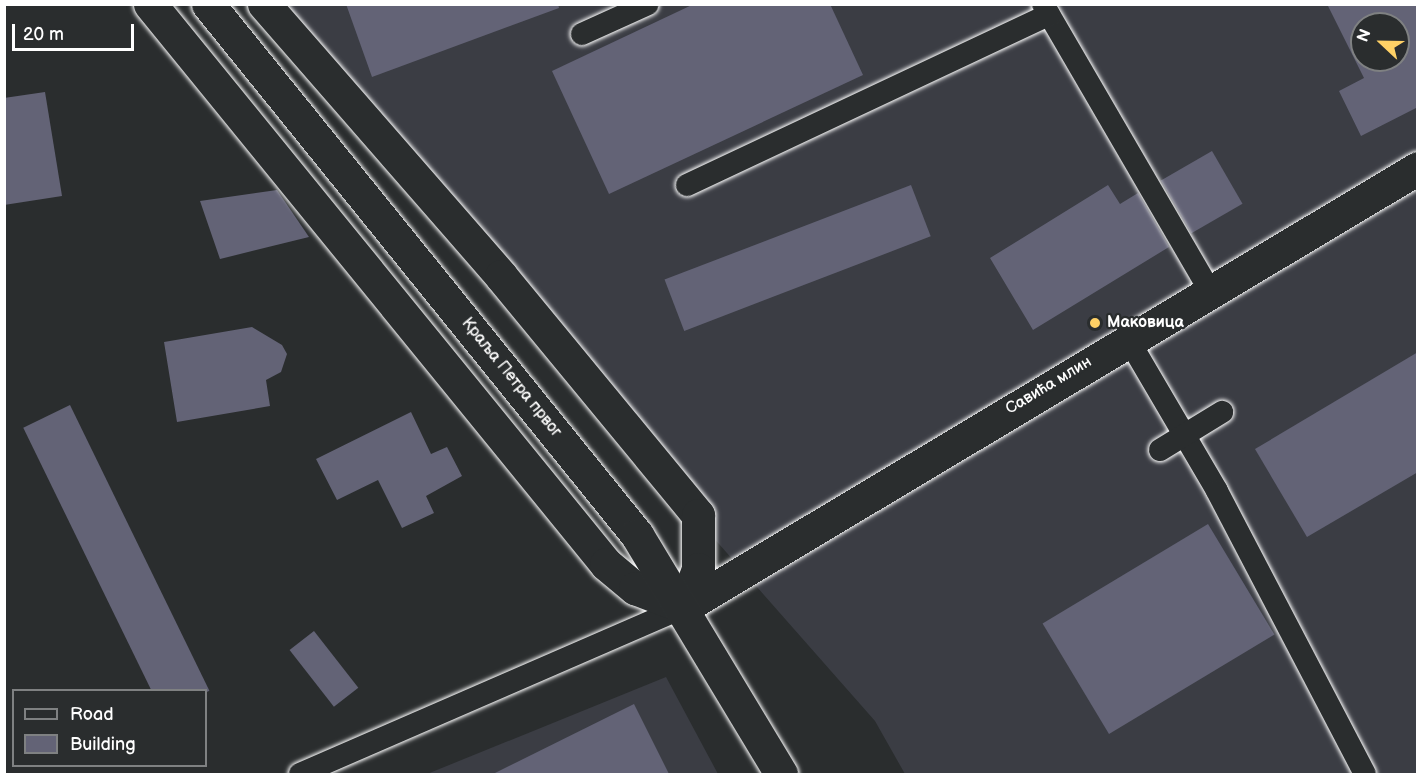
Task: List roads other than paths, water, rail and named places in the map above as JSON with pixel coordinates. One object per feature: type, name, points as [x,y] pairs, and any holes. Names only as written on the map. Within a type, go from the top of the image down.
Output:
[{"type":"street","points":[[150,4],[606,564],[634,588],[684,607],[698,569],[699,515],[501,276],[264,4]]},
{"type":"street","name":"Краља Петра првог","points":[[208,4],[637,535],[684,607],[781,774]]},
{"type":"street","name":"Савића млин","points":[[684,607],[1209,289],[1418,168]]},
{"type":"lane","points":[[582,34],[648,4]]},
{"type":"lane","points":[[687,185],[1046,10],[1209,289]]},
{"type":"lane","points":[[1128,339],[1184,435],[1365,774]]},
{"type":"lane","points":[[1160,450],[1222,412]]},
{"type":"lane","points":[[300,774],[684,607]]},
{"type":"place","name":"Маковица","points":[[1095,323]]}]
